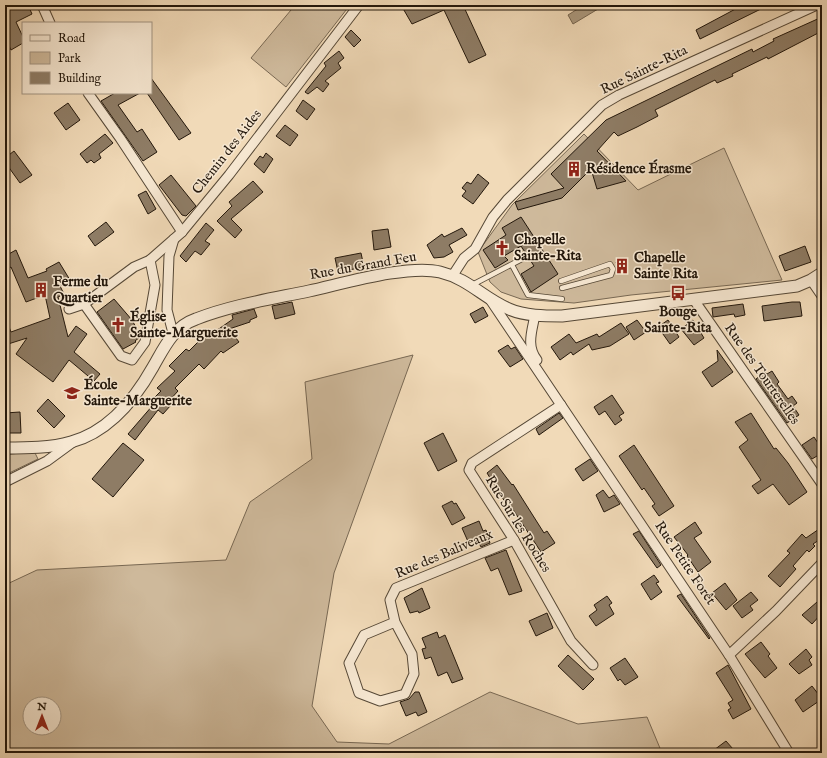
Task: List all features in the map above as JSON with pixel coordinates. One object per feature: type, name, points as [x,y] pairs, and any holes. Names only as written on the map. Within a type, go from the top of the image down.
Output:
[{"type":"street","points":[[42,5],[50,22]]},
{"type":"street","name":"Chemin des Aides","points":[[69,309],[84,304],[134,267],[150,260],[182,232],[229,175],[359,5]]},
{"type":"street","name":"Rue Sainte-Rita","points":[[453,275],[464,258],[475,249],[494,217],[507,200],[602,105],[619,95],[816,5]]},
{"type":"street","points":[[89,94],[120,138],[182,232]]},
{"type":"street","points":[[173,333],[167,310],[170,256],[174,239]]},
{"type":"street","points":[[84,304],[121,356],[132,360],[145,342],[155,285],[150,260]]},
{"type":"street","name":"Rue du Grand Feu","points":[[5,448],[53,445],[73,442],[97,430],[115,416],[141,388],[173,333],[194,319],[223,310],[368,278],[421,270],[438,271],[453,275],[472,285],[509,309],[535,315],[562,316],[797,286],[812,280],[822,273]]},
{"type":"street","points":[[812,280],[822,296]]},
{"type":"street","name":"Rue Petite Forêt","points":[[488,296],[729,655],[789,753]]},
{"type":"street","name":"Rue des Tourterelles","points":[[694,300],[822,484]]},
{"type":"street","name":"Rue Petite Forêt","points":[[535,315],[530,342],[531,353],[552,380],[553,392]]},
{"type":"street","name":"Rue Sur les Roches","points":[[561,405],[472,463],[469,470],[514,540],[570,641],[593,665]]},
{"type":"street","points":[[5,482],[47,461],[73,442]]},
{"type":"street","name":"Rue des Baliveaux","points":[[395,622],[364,635],[349,663],[359,693],[380,701],[405,694],[414,674],[412,654],[395,622],[390,600],[396,588],[514,540]]},
{"type":"street","points":[[729,655],[776,611],[822,563]]},
{"type":"lane","points":[[472,285],[522,259]]},
{"type":"lane","points":[[561,281],[610,264],[613,269],[611,275],[562,288]]},
{"type":"lane","points":[[512,265],[528,295],[562,299]]},
{"type":"green space","points":[[287,5],[350,5],[286,87],[251,58],[291,10]]},
{"type":"green space","points":[[584,134],[638,190],[724,148],[782,280],[631,295],[574,303],[521,299],[501,292],[490,282],[478,252],[512,205]]},
{"type":"green space","points":[[413,355],[334,573],[312,706],[337,742],[389,744],[490,692],[578,724],[647,717],[662,753],[5,753],[5,585],[37,570],[226,560],[250,502],[312,459],[305,382]]},
{"type":"green space","points":[[34,451],[38,459],[5,475],[5,455]]},
{"type":"shaded area","points":[[584,5],[599,5],[598,9],[573,24],[568,15]]},
{"type":"building","points":[[13,5],[28,5],[32,14],[16,22],[22,35],[22,44],[11,50],[5,38],[5,9]]},
{"type":"building","points":[[401,5],[463,5],[486,55],[469,63],[444,10],[412,24]]},
{"type":"building","points":[[743,5],[769,5],[700,39],[696,30]]},
{"type":"building","points":[[822,17],[822,31],[768,59],[767,57],[732,74],[733,76],[717,83],[715,80],[655,110],[658,116],[637,127],[618,136],[614,132],[597,151],[626,181],[597,189],[591,169],[562,198],[518,210],[515,202],[564,188],[551,174],[606,120],[752,49],[753,52],[774,41],[773,39]]},
{"type":"building","points":[[351,30],[361,40],[354,47],[345,37]]},
{"type":"building","points":[[339,51],[344,58],[338,63],[341,68],[325,81],[329,84],[323,92],[317,87],[308,94],[305,92],[326,66],[324,63]]},
{"type":"building","points":[[152,79],[191,133],[179,140],[148,94],[152,94]]},
{"type":"building","points":[[113,94],[138,94],[118,105],[137,132],[142,129],[157,152],[143,161],[101,101]]},
{"type":"building","points":[[303,100],[315,109],[307,120],[296,111]]},
{"type":"building","points":[[68,103],[80,120],[66,130],[54,113]]},
{"type":"building","points":[[285,125],[298,135],[290,146],[276,136]]},
{"type":"building","points":[[105,134],[113,143],[99,154],[101,158],[94,163],[91,160],[87,163],[80,154]]},
{"type":"building","points":[[14,151],[32,175],[20,183],[5,162],[5,158]]},
{"type":"building","points":[[266,153],[273,159],[264,173],[254,164],[260,156],[263,158]]},
{"type":"building","points":[[478,174],[489,183],[473,204],[462,196],[466,191],[462,188],[467,182],[471,184]]},
{"type":"building","points":[[171,175],[196,206],[186,216],[182,215],[159,185]]},
{"type":"building","points":[[253,181],[263,192],[231,219],[242,230],[235,238],[217,221],[232,206],[229,202]]},
{"type":"building","points":[[146,191],[156,209],[148,214],[138,195]]},
{"type":"building","points":[[521,217],[558,274],[531,292],[521,274],[534,266],[521,246],[504,256],[508,260],[495,268],[483,250],[506,235],[502,228]]},
{"type":"building","points":[[106,222],[114,232],[95,246],[88,236]]},
{"type":"building","points":[[206,223],[214,230],[205,241],[210,244],[201,255],[195,251],[186,262],[180,256]]},
{"type":"building","points":[[462,228],[467,235],[449,245],[453,252],[444,257],[434,258],[427,245],[442,234],[444,237]]},
{"type":"building","points":[[388,229],[391,247],[374,250],[372,231]]},
{"type":"building","points":[[805,246],[811,262],[785,271],[779,256]]},
{"type":"building","points":[[16,250],[28,278],[47,271],[46,269],[59,262],[70,280],[60,286],[64,294],[58,297],[68,337],[76,326],[87,334],[74,352],[100,374],[94,381],[69,360],[53,382],[16,354],[27,338],[5,345],[5,317],[11,332],[50,318],[45,295],[26,302],[11,267],[5,270],[5,256]]},
{"type":"building","points":[[361,253],[364,267],[338,272],[335,258]]},
{"type":"building","name":"Chapelle Sainte Rita","points":[[625,261],[627,270],[620,273],[616,262]]},
{"type":"building","name":"Église Sainte-Marguerite","points":[[114,299],[132,320],[140,335],[140,337],[135,341],[136,342],[123,349],[97,312]]},
{"type":"building","points":[[292,302],[295,314],[275,319],[272,306]]},
{"type":"building","points":[[800,302],[802,316],[764,321],[762,306]]},
{"type":"building","points":[[743,304],[745,315],[735,317],[734,314],[713,317],[712,308]]},
{"type":"building","points":[[483,307],[488,316],[475,323],[470,314]]},
{"type":"building","points":[[254,309],[257,317],[250,320],[250,322],[229,329],[239,342],[223,353],[221,351],[204,369],[199,364],[175,388],[178,391],[168,402],[171,405],[163,414],[158,410],[135,440],[128,434],[153,405],[150,402],[161,391],[157,388],[175,371],[169,366],[186,349],[189,351],[202,338],[203,340],[233,319],[232,315]]},
{"type":"building","points":[[637,320],[646,332],[634,340],[626,327]]},
{"type":"building","points":[[668,320],[679,337],[670,344],[658,327]]},
{"type":"building","points":[[693,320],[704,338],[694,345],[681,329]]},
{"type":"building","points":[[621,323],[629,334],[610,346],[592,350],[589,344],[573,355],[571,352],[560,360],[551,347],[569,334],[576,343],[597,334],[599,337]]},
{"type":"building","points":[[508,345],[511,349],[515,347],[523,359],[510,367],[498,351]]},
{"type":"building","points":[[717,350],[733,372],[712,387],[702,372],[718,361]]},
{"type":"building","points":[[772,371],[779,382],[777,384],[788,399],[792,396],[797,403],[793,406],[799,415],[787,423],[756,379],[765,372],[767,374]]},
{"type":"building","points":[[612,395],[624,413],[619,416],[622,420],[615,425],[605,411],[599,415],[594,407]]},
{"type":"building","points":[[48,399],[65,416],[54,428],[37,411]]},
{"type":"building","points":[[20,412],[21,433],[5,433],[5,413]]},
{"type":"building","points":[[559,413],[563,418],[539,435],[536,429]]},
{"type":"building","points":[[751,413],[774,449],[776,448],[788,463],[807,492],[789,505],[773,484],[758,494],[752,486],[761,480],[739,447],[748,440],[735,422]]},
{"type":"building","points":[[443,433],[457,461],[438,471],[424,443]]},
{"type":"building","points":[[814,437],[822,449],[822,453],[812,459],[802,445]]},
{"type":"building","points":[[123,443],[144,460],[113,497],[92,479]]},
{"type":"building","points":[[634,445],[674,506],[659,516],[652,506],[655,504],[644,488],[642,490],[619,456]]},
{"type":"building","points":[[590,459],[598,471],[583,481],[575,469]]},
{"type":"building","points":[[497,465],[512,485],[513,484],[544,533],[547,531],[555,543],[541,552],[512,508],[510,510],[487,473]]},
{"type":"building","points":[[603,490],[609,498],[614,495],[620,504],[604,512],[596,495]]},
{"type":"building","points":[[452,501],[454,504],[456,503],[465,518],[452,525],[442,506]]},
{"type":"building","points":[[479,521],[483,531],[486,530],[490,543],[481,547],[479,543],[470,546],[462,528]]},
{"type":"building","points":[[695,522],[702,533],[694,538],[711,562],[698,572],[687,556],[688,555],[674,537]]},
{"type":"building","points":[[822,527],[822,538],[813,544],[815,546],[809,552],[807,550],[793,566],[796,569],[780,587],[768,576],[790,553],[787,551],[802,534],[806,538]]},
{"type":"building","points":[[639,531],[661,565],[657,568],[633,534]]},
{"type":"building","points":[[506,550],[522,591],[509,595],[498,568],[491,571],[485,558]]},
{"type":"building","points":[[654,575],[659,582],[656,583],[662,592],[651,600],[641,584]]},
{"type":"building","points":[[725,583],[737,600],[726,610],[712,593]]},
{"type":"building","points":[[422,588],[430,608],[419,613],[418,611],[410,613],[404,598]]},
{"type":"building","points":[[751,592],[758,600],[750,606],[753,610],[742,618],[733,606]]},
{"type":"building","points":[[681,594],[710,638],[709,639],[677,596]]},
{"type":"building","points":[[607,596],[612,603],[609,605],[614,614],[596,626],[589,616],[597,610],[594,605]]},
{"type":"building","points":[[817,602],[822,607],[822,613],[812,624],[802,615]]},
{"type":"building","points":[[547,613],[553,628],[536,636],[529,621]]},
{"type":"building","points":[[437,632],[439,638],[445,635],[463,679],[452,683],[447,672],[438,676],[431,657],[425,659],[422,649],[426,648],[422,638]]},
{"type":"building","points":[[761,642],[770,654],[768,656],[777,668],[765,678],[745,654]]},
{"type":"building","points":[[806,649],[812,657],[809,660],[812,665],[799,674],[789,664]]},
{"type":"building","points":[[568,655],[594,679],[583,690],[558,666]]},
{"type":"building","points":[[625,658],[638,677],[625,685],[620,679],[618,681],[610,668]]},
{"type":"building","points":[[728,665],[751,709],[733,719],[728,710],[731,708],[728,703],[733,700],[716,673]]},
{"type":"building","points":[[812,686],[822,699],[803,712],[795,700]]},
{"type":"building","points":[[415,692],[419,692],[427,712],[418,716],[416,712],[406,716],[400,702],[409,699]]},
{"type":"building","points":[[726,741],[733,749],[727,753],[710,753]]},
{"type":"place","name":"Résidence Érasme","points":[[574,169]]},
{"type":"place","name":"Chapelle Sainte-Rita","points":[[502,248]]},
{"type":"place","name":"Chapelle Sainte Rita","points":[[622,266]]},
{"type":"place","name":"Ferme du Quartier","points":[[41,290]]},
{"type":"place","name":"Bouge Sainte-Rita","points":[[678,293]]},
{"type":"place","name":"Église Sainte-Marguerite","points":[[118,325]]},
{"type":"place","name":"École Sainte-Marguerite","points":[[72,393]]}]
